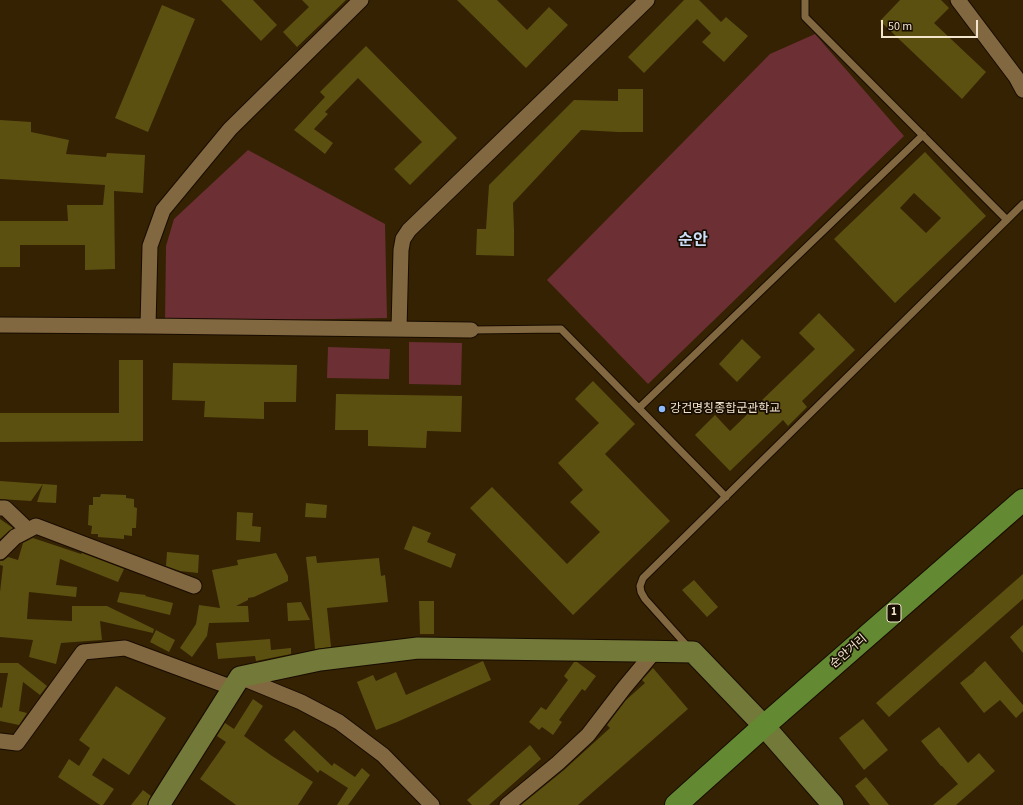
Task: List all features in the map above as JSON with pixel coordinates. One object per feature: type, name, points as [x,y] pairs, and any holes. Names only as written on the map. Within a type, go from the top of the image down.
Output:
[{"type":"main road","name":"순안거리","points":[[676,805],[764,726],[1023,500]]},
{"type":"street","points":[[148,326],[150,246],[163,210],[230,129],[361,0]]},
{"type":"street","points":[[399,329],[401,250],[403,239],[409,230],[647,0]]},
{"type":"street","points":[[958,0],[1016,77],[1023,90]]},
{"type":"street","points":[[0,325],[471,330]]},
{"type":"street","points":[[0,508],[5,508],[28,530]]},
{"type":"street","points":[[0,552],[15,537],[36,526],[194,586]]},
{"type":"street","points":[[0,741],[17,743],[83,652],[125,648],[301,702],[339,722],[383,754],[432,805]]},
{"type":"street","points":[[159,805],[237,682],[320,660],[418,648],[693,652],[764,726],[833,805]]},
{"type":"street","points":[[507,805],[558,763],[588,735],[654,652]]},
{"type":"lane","points":[[805,0],[804,16],[1007,220]]},
{"type":"lane","points":[[639,408],[923,135]]},
{"type":"lane","points":[[693,652],[645,599],[641,592],[640,586],[644,578],[1023,204]]},
{"type":"lane","points":[[471,330],[562,330],[726,497]]},
{"type":"shaded area","points":[[815,34],[904,136],[648,384],[547,280],[770,54]]},
{"type":"shaded area","points":[[248,150],[385,224],[387,318],[165,322],[166,246],[174,219]]},
{"type":"shaded area","points":[[409,342],[462,343],[461,385],[409,384]]},
{"type":"shaded area","points":[[328,347],[390,349],[389,379],[327,378]]},
{"type":"building","points":[[221,0],[253,0],[277,25],[261,41]]},
{"type":"building","points":[[302,0],[346,0],[297,47],[283,32],[309,7]]},
{"type":"building","points":[[457,0],[497,0],[527,30],[549,7],[568,25],[526,68]]},
{"type":"building","points":[[684,0],[699,0],[721,22],[726,17],[748,36],[724,62],[702,42],[711,33],[697,19],[644,73],[628,57]]},
{"type":"building","points":[[900,0],[941,0],[949,8],[934,23],[986,72],[962,99],[880,21]]},
{"type":"building","points":[[162,5],[195,19],[148,132],[115,118]]},
{"type":"building","points":[[366,46],[457,138],[410,185],[394,169],[422,142],[358,78],[325,112],[328,114],[314,129],[333,143],[325,154],[294,130],[325,97],[320,92]]},
{"type":"building","points":[[618,89],[643,89],[643,132],[581,130],[513,203],[514,256],[476,255],[477,229],[486,229],[489,185],[574,100],[618,101]]},
{"type":"building","points":[[0,120],[31,122],[31,132],[69,140],[66,154],[106,157],[107,153],[145,155],[143,193],[114,191],[115,269],[85,270],[85,245],[20,245],[20,267],[0,267],[0,221],[68,221],[67,205],[103,205],[105,185],[0,179]]},
{"type":"building","points":[[925,152],[986,216],[895,303],[834,239]],"holes":[[[914,193],[941,218],[926,233],[900,208]]]},
{"type":"building","points":[[819,313],[855,350],[802,401],[807,407],[788,426],[783,420],[730,471],[695,435],[715,415],[730,431],[815,349],[799,333]]},
{"type":"building","points":[[742,339],[761,357],[737,382],[719,364]]},
{"type":"building","points":[[119,360],[143,360],[143,441],[0,442],[0,413],[119,413]]},
{"type":"building","points":[[173,363],[297,365],[296,402],[264,402],[264,419],[204,417],[205,401],[172,400]]},
{"type":"building","points":[[593,381],[635,424],[605,454],[670,521],[573,615],[470,508],[492,487],[567,564],[600,532],[570,502],[583,490],[558,463],[599,423],[575,399]]},
{"type":"building","points":[[336,394],[462,396],[461,432],[427,431],[426,448],[368,446],[368,430],[335,430]]},
{"type":"building","points":[[0,481],[43,484],[31,501],[0,499]]},
{"type":"building","points":[[43,484],[57,485],[56,503],[37,502]]},
{"type":"building","points":[[101,494],[126,495],[126,498],[134,499],[134,507],[137,508],[136,528],[132,528],[132,536],[124,535],[124,539],[98,537],[98,534],[91,534],[92,526],[88,525],[89,505],[93,505],[93,497],[100,497]]},
{"type":"building","points":[[306,503],[327,505],[326,518],[305,517]]},
{"type":"building","points":[[237,512],[253,513],[252,526],[261,527],[260,542],[236,540]]},
{"type":"building","points":[[0,519],[13,528],[0,539]]},
{"type":"building","points":[[413,526],[431,533],[427,542],[456,554],[451,568],[404,549]]},
{"type":"building","points":[[33,538],[81,554],[82,553],[124,569],[118,582],[60,559],[56,585],[77,587],[76,597],[29,592],[27,619],[72,621],[72,606],[107,606],[154,629],[153,633],[100,621],[102,640],[61,643],[56,664],[29,657],[33,640],[0,637],[0,592],[3,566],[0,565],[0,561],[3,561],[8,557],[18,560],[23,543]]},
{"type":"building","points":[[167,552],[199,555],[198,573],[180,571],[166,566]]},
{"type":"building","points":[[276,553],[288,576],[288,581],[254,597],[248,598],[248,600],[236,606],[248,606],[249,622],[209,623],[207,636],[192,657],[180,648],[196,624],[199,605],[220,608],[212,570],[238,565],[237,560]]},
{"type":"building","points":[[316,556],[317,563],[379,558],[381,576],[385,575],[388,602],[327,608],[331,647],[315,649],[306,557]]},
{"type":"building","points":[[1023,574],[1023,599],[889,717],[876,703]]},
{"type":"building","points":[[694,580],[718,607],[707,617],[682,590]]},
{"type":"building","points":[[120,592],[146,595],[145,596],[173,603],[170,615],[117,602]]},
{"type":"building","points":[[419,601],[434,601],[434,634],[420,634]]},
{"type":"building","points":[[301,602],[310,620],[288,621],[287,603]]},
{"type":"building","points":[[1023,625],[1023,653],[1010,637]]},
{"type":"building","points":[[156,630],[175,640],[169,652],[150,642]]},
{"type":"building","points":[[270,639],[271,650],[291,648],[291,654],[256,661],[255,656],[218,659],[216,643]]},
{"type":"building","points":[[483,661],[491,680],[376,730],[357,682],[373,675],[376,681],[396,672],[406,695]]},
{"type":"building","points":[[985,661],[1023,705],[1023,711],[1016,718],[1000,700],[984,713],[960,683]]},
{"type":"building","points":[[574,662],[577,662],[596,676],[585,691],[582,689],[559,720],[562,722],[553,735],[542,727],[539,730],[529,722],[541,707],[546,710],[568,680],[564,676]]},
{"type":"building","points":[[0,663],[18,663],[47,686],[40,695],[23,682],[19,711],[27,713],[19,725],[0,721],[0,707],[2,708],[8,673],[0,673]]},
{"type":"building","points":[[653,668],[688,709],[578,805],[521,805],[564,770],[610,728],[607,725],[626,700],[645,683],[642,680]]},
{"type":"building","points":[[116,686],[166,718],[129,775],[103,758],[92,775],[114,789],[103,805],[100,805],[58,777],[69,759],[79,766],[90,748],[79,740]]},
{"type":"building","points":[[253,699],[263,706],[244,736],[313,782],[298,805],[236,805],[200,779],[226,742],[217,736],[225,723],[234,729]]},
{"type":"building","points":[[863,719],[888,750],[864,770],[839,738]]},
{"type":"building","points":[[939,727],[968,763],[979,753],[995,771],[956,805],[933,805],[958,784],[921,741]]},
{"type":"building","points":[[294,730],[332,766],[334,763],[355,777],[362,768],[370,775],[348,805],[337,805],[348,788],[320,770],[318,773],[284,740]]},
{"type":"building","points":[[530,745],[541,759],[489,805],[472,805],[467,800]]},
{"type":"building","points":[[866,777],[889,805],[870,805],[855,786]]},
{"type":"building","points":[[143,790],[151,796],[147,805],[131,805]]},
{"type":"place","name":"강건명칭종합군관학교","points":[[662,409]]},
{"type":"district","name":"순안","points":[[693,241]]}]
